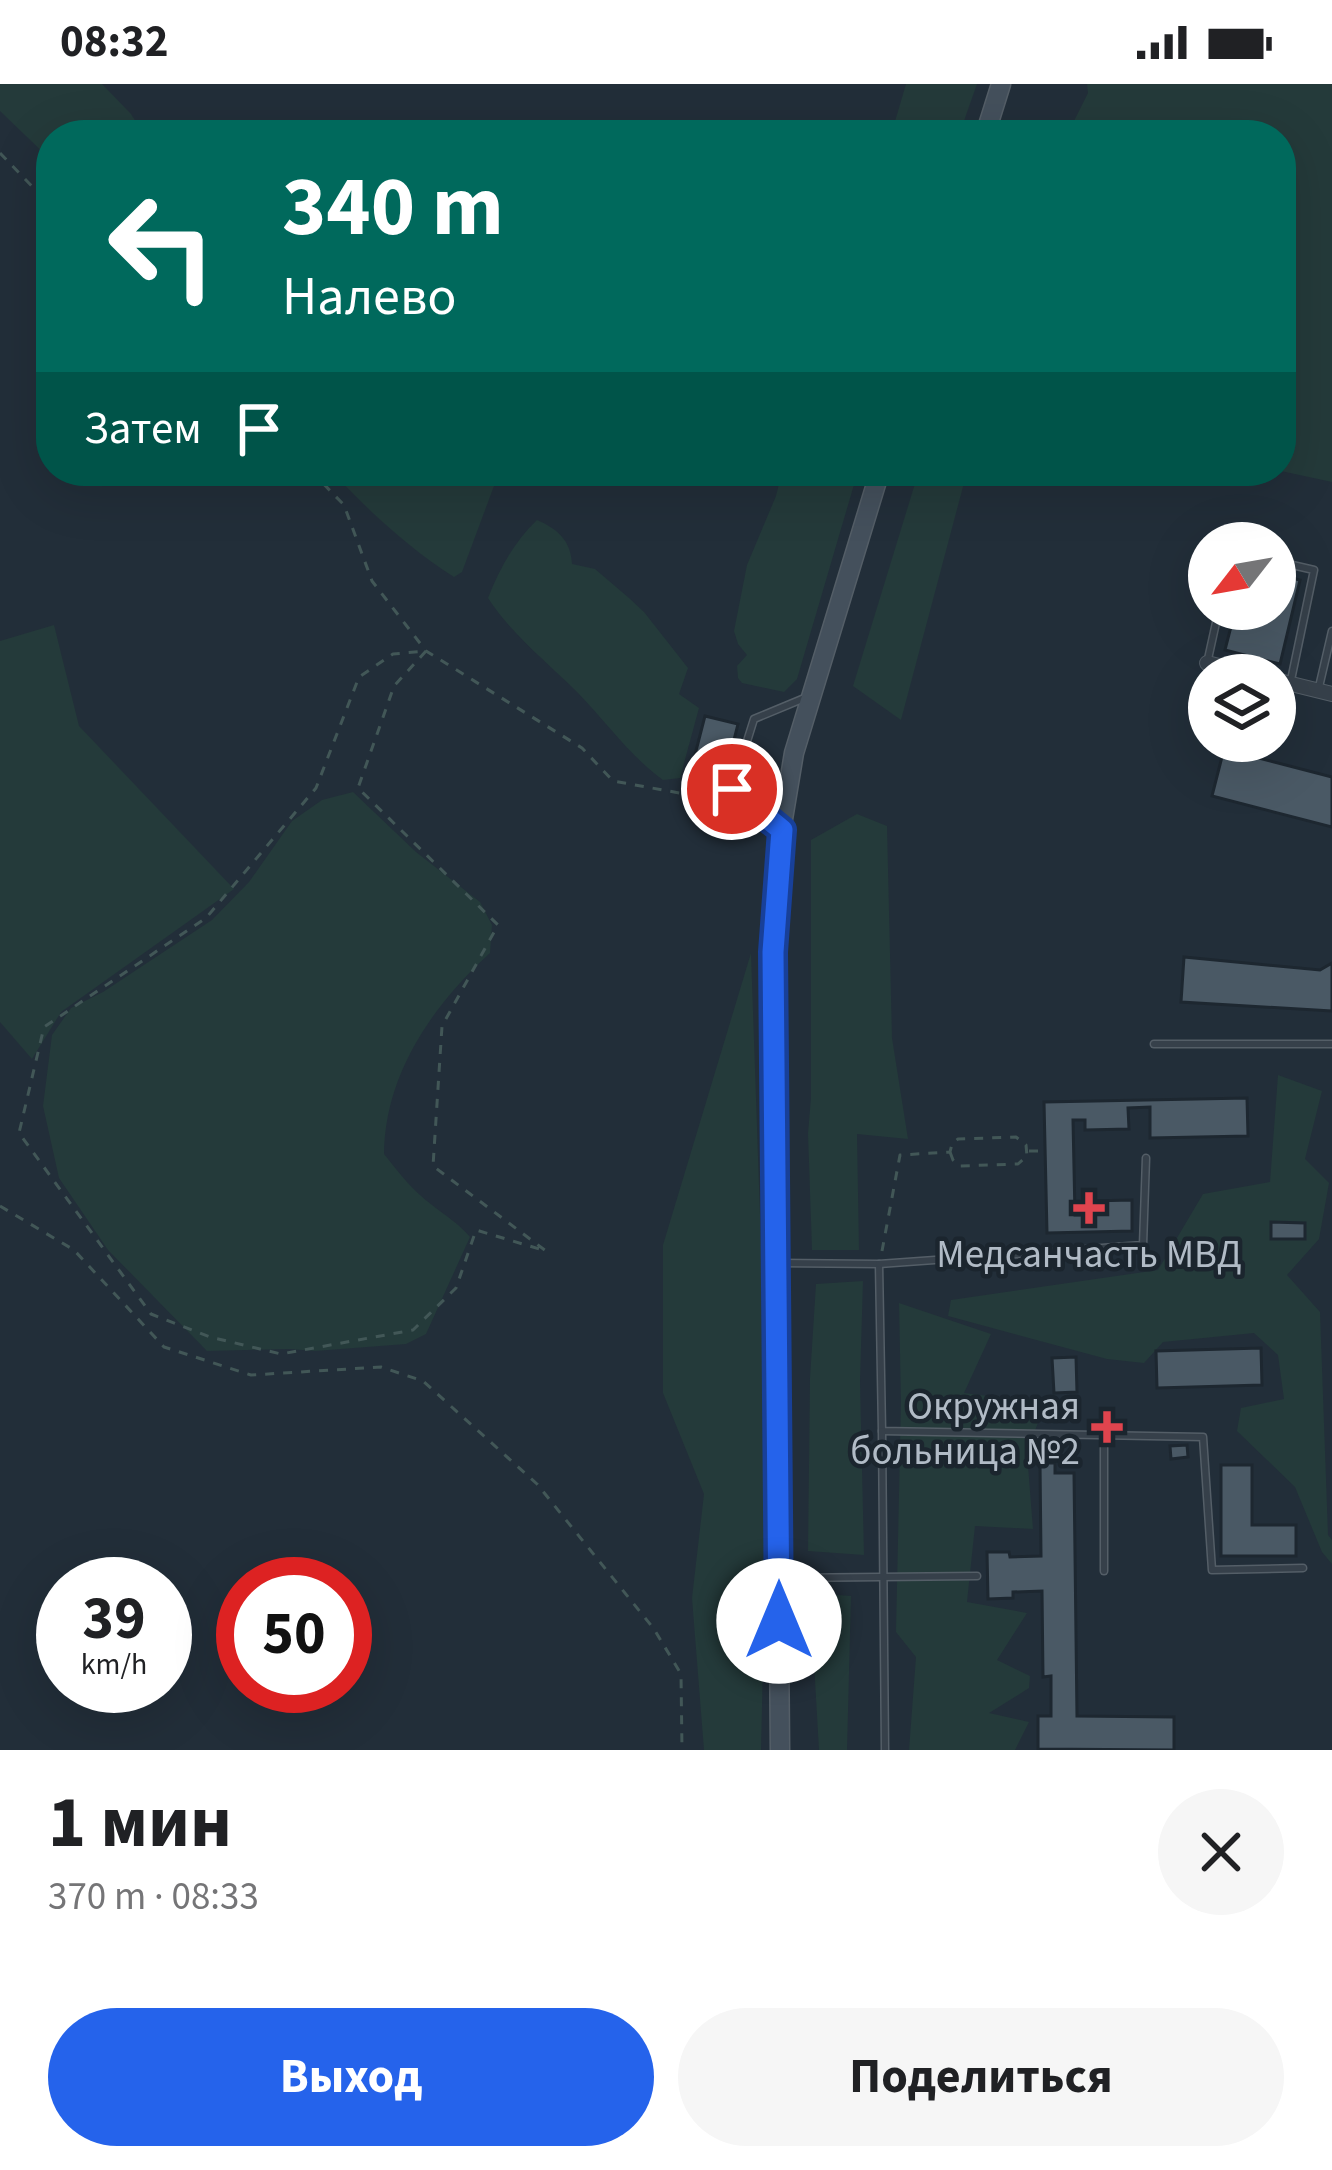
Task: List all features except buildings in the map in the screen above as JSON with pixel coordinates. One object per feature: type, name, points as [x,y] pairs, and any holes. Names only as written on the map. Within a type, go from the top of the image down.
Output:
[{"type":"main road","points":[[989,120],[1000,84]]},
{"type":"main road","points":[[780,1750],[773,952],[782,830],[794,753],[875,486]]},
{"type":"lane","points":[[1290,654],[1314,570],[1296,566]]},
{"type":"lane","points":[[1325,692],[1332,631]]},
{"type":"lane","points":[[782,830],[732,789],[754,719],[810,695]]},
{"type":"lane","points":[[1154,1044],[1332,1044]]},
{"type":"lane","points":[[776,1263],[879,1264],[1143,1245],[1146,1158]]},
{"type":"lane","points":[[879,1264],[885,1750]]},
{"type":"lane","points":[[882,1431],[1203,1437],[1211,1570],[1304,1568]]},
{"type":"lane","points":[[1104,1434],[1104,1571]]},
{"type":"lane","points":[[778,1578],[977,1576]]},
{"type":"path","points":[[0,153],[36,190]]},
{"type":"path","points":[[326,486],[344,505],[372,580],[426,651],[582,748],[613,781],[713,799],[732,789]]},
{"type":"path","points":[[426,651],[394,686],[358,788],[498,925],[442,1026],[433,1166],[546,1251],[476,1230],[456,1288],[413,1330],[281,1354],[210,1337],[152,1314],[19,1132],[44,1027],[206,918],[316,788],[359,677],[393,654],[426,651]]},
{"type":"path","points":[[1016,1137],[1026,1145],[1027,1156],[1018,1164],[960,1166],[950,1152],[958,1139],[1016,1137]]},
{"type":"path","points":[[1027,1151],[1045,1150]]},
{"type":"path","points":[[879,1264],[900,1155],[950,1152]]},
{"type":"path","points":[[0,1205],[74,1250],[164,1347],[251,1375],[381,1366],[423,1381],[537,1484],[654,1629],[682,1674],[682,1750]]},
{"type":"green space","points":[[0,84],[102,84],[135,120],[36,120],[36,146],[0,111]]},
{"type":"green space","points":[[906,84],[977,84],[964,120],[895,120]]},
{"type":"green space","points":[[1087,84],[1332,84],[1332,482],[1296,474],[1296,120],[1074,120],[1088,93]]},
{"type":"green space","points":[[346,486],[494,486],[462,572],[454,577]]},
{"type":"green space","points":[[778,486],[854,486],[797,679],[784,692],[742,683],[737,666],[747,655],[734,631],[747,565]]},
{"type":"green space","points":[[914,486],[963,486],[901,720],[853,686]]},
{"type":"green space","points":[[537,520],[562,537],[572,564],[595,569],[644,612],[688,668],[679,694],[699,708],[680,778],[663,780],[640,760],[488,598],[508,556]]},
{"type":"green space","points":[[54,625],[79,726],[234,889],[61,1012],[32,1059],[0,1022],[0,641]]},
{"type":"green space","points":[[353,792],[416,852],[480,902],[492,925],[490,953],[449,996],[416,1043],[386,1125],[384,1154],[419,1194],[470,1237],[426,1334],[406,1344],[315,1351],[207,1351],[108,1250],[59,1178],[43,1106],[52,1035],[71,1008],[212,920],[249,882],[292,821],[322,800]]},
{"type":"green space","points":[[857,814],[887,826],[892,1038],[908,1139],[857,1134],[859,1250],[812,1250],[808,1133],[811,840]]},
{"type":"green space","points":[[751,953],[768,1447],[761,1750],[704,1750],[692,1598],[704,1494],[663,1393],[663,1245]]},
{"type":"green space","points":[[1278,1075],[1322,1091],[1305,1159],[1329,1183],[1319,1239],[1287,1275],[1320,1312],[1332,1564],[1322,1552],[1295,1487],[1237,1431],[1241,1408],[1284,1399],[1278,1355],[1254,1333],[1163,1342],[1144,1363],[1107,1359],[948,1316],[951,1300],[1158,1270],[1203,1194],[1270,1182]]},
{"type":"green space","points":[[863,1281],[864,1555],[808,1551],[816,1284]]},
{"type":"green space","points":[[899,1303],[991,1334],[964,1393],[1045,1403],[1027,1453],[1033,1529],[975,1526],[967,1602],[1027,1613],[997,1660],[1030,1676],[1029,1688],[989,1713],[1029,1722],[1015,1750],[909,1750],[916,1657],[896,1632]]},
{"type":"green space","points":[[810,1593],[851,1596],[847,1750],[819,1750]]},
{"type":"place","name":"Медсанчасть МВД","points":[[1089,1208]]},
{"type":"place","name":"Окружная больница №2","points":[[1107,1427]]},
{"type":"route","points":[[732,789],[782,830],[773,952],[779,1621]]}]
